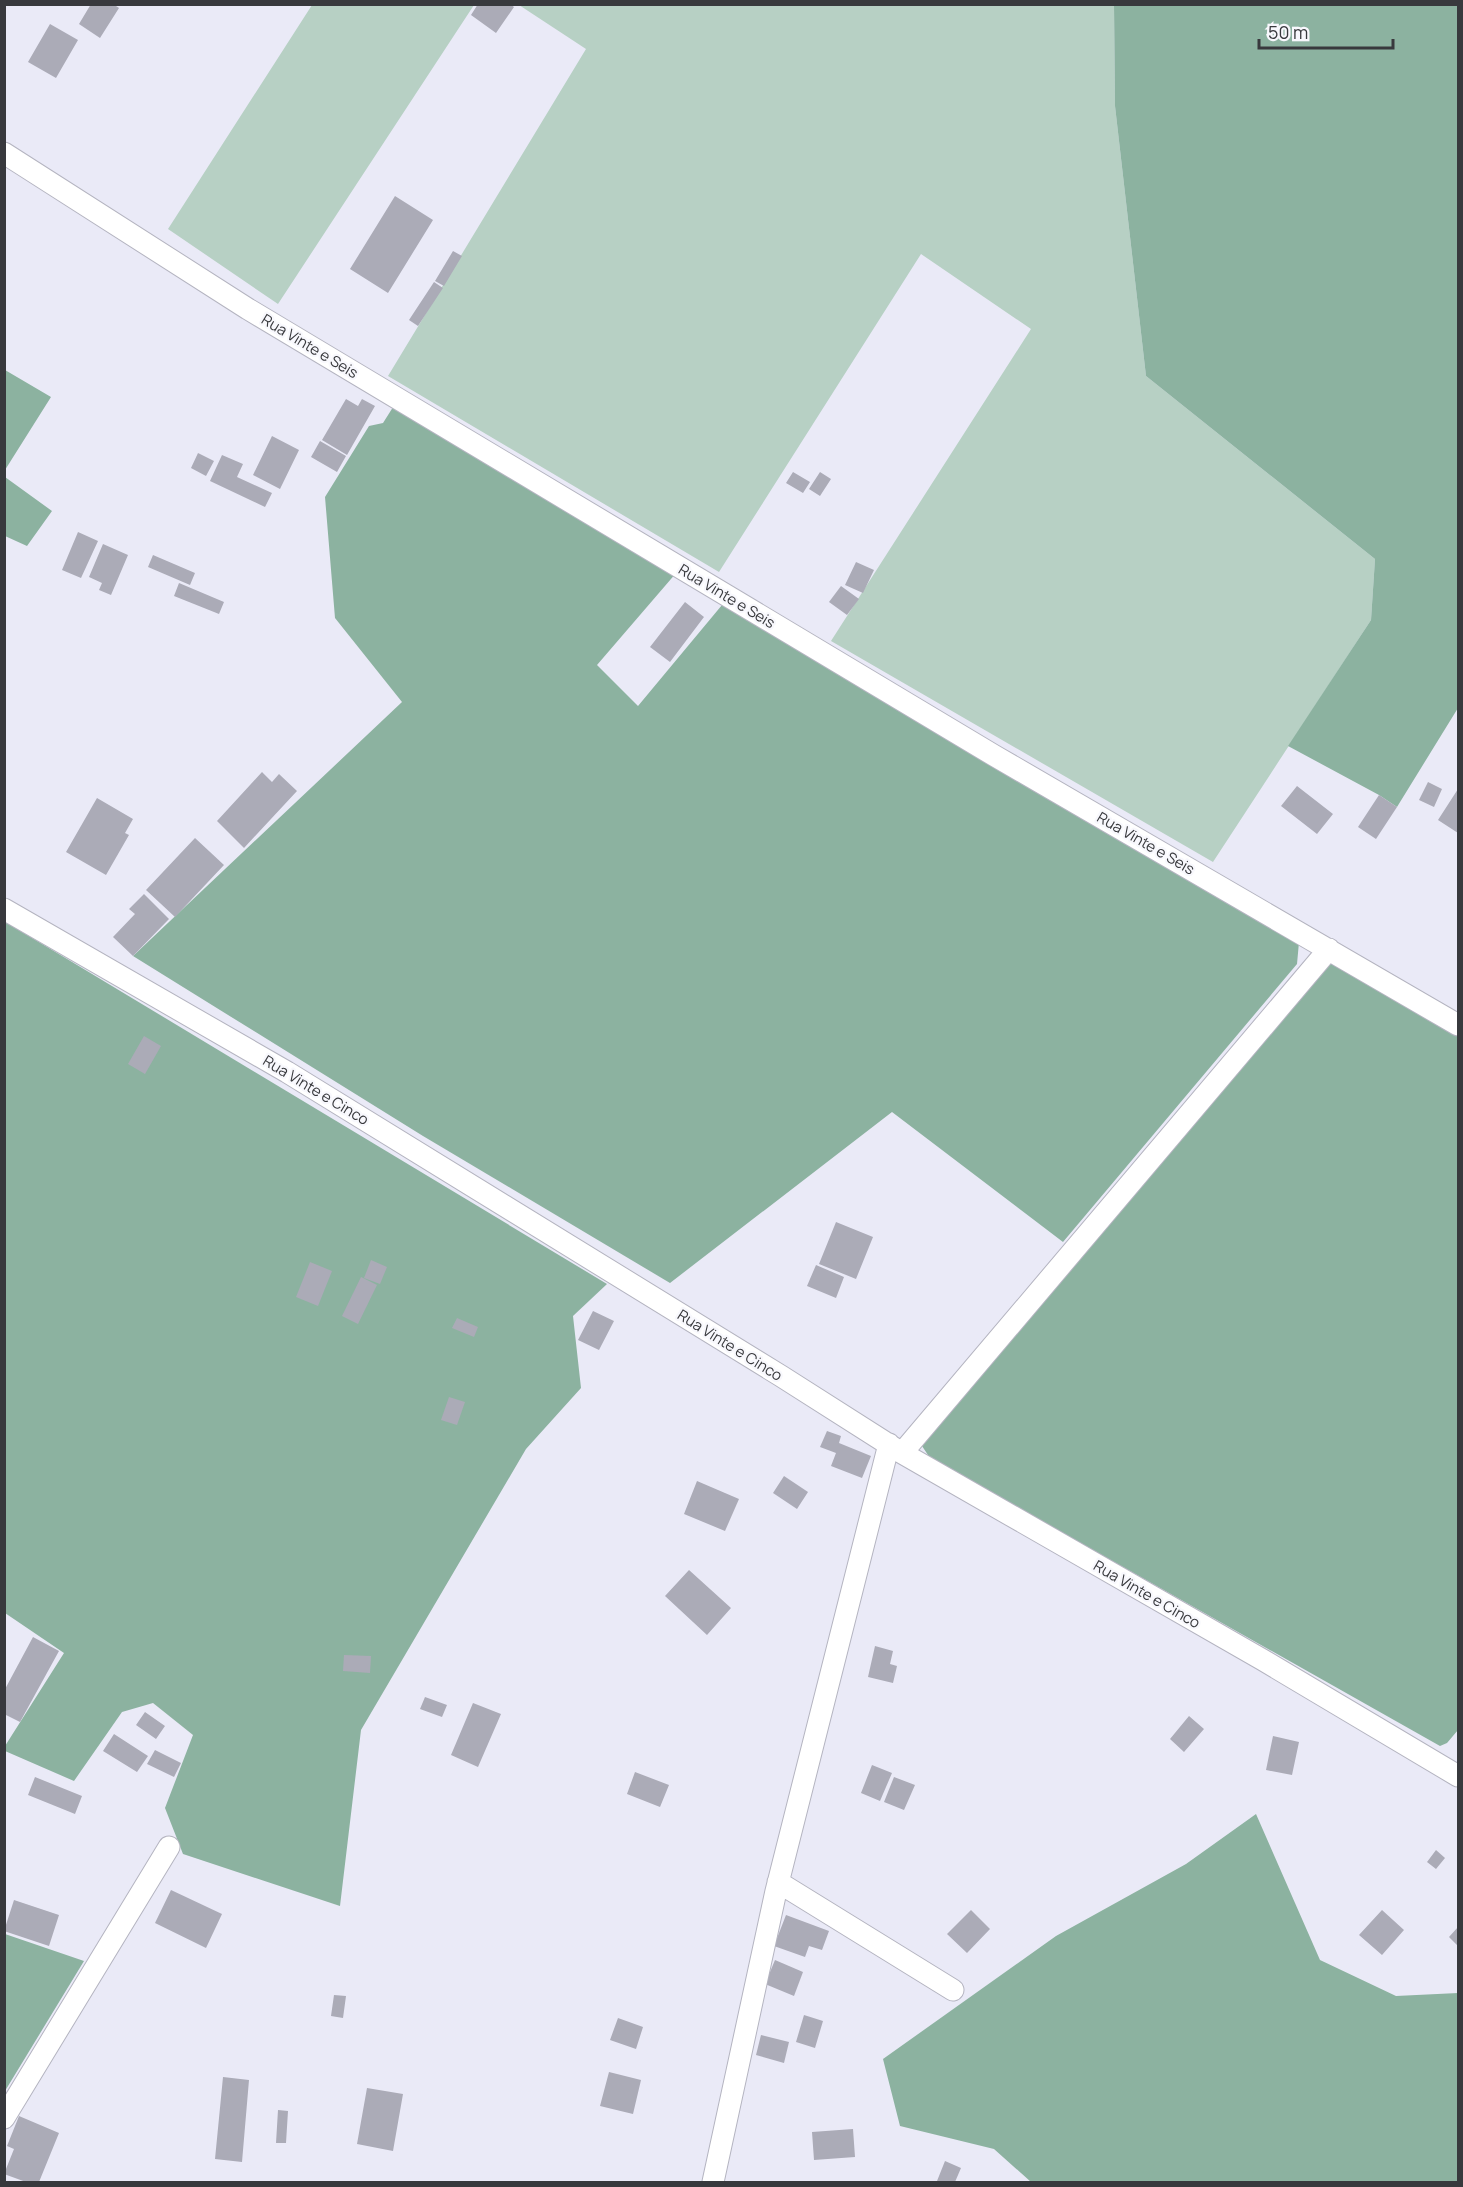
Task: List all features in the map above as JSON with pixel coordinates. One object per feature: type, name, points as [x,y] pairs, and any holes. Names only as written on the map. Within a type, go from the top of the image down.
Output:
[{"type":"street","name":"Rua Vinte e Seis","points":[[4,153],[258,315],[995,756],[1458,1025]]},
{"type":"street","name":"Rua Vinte e Cinco","points":[[4,909],[287,1072],[895,1449],[1455,1768]]},
{"type":"street","points":[[713,2182],[778,1882],[895,1449],[1329,949]]},
{"type":"street","points":[[4,2118],[170,1847]]},
{"type":"street","points":[[778,1882],[954,1990]]},
{"type":"green space","points":[[312,5],[474,5],[278,304],[168,229]]},
{"type":"green space","points":[[519,5],[1114,5],[1115,106],[1146,376],[1375,559],[1371,620],[1213,862],[831,641],[1031,329],[921,254],[719,572],[388,376],[586,49]]},
{"type":"green space","points":[[1114,5],[1458,5],[1458,708],[1397,807],[1288,746],[1371,620],[1375,559],[1146,376],[1115,106]]},
{"type":"green space","points":[[5,370],[51,397],[5,470]]},
{"type":"green space","points":[[395,404],[677,572],[597,665],[638,706],[727,599],[1299,942],[1297,964],[1063,1242],[892,1112],[670,1283],[423,1136],[133,956],[402,702],[335,618],[325,497],[369,426],[383,423]]},
{"type":"green space","points":[[5,477],[52,511],[27,546],[5,536]]},
{"type":"green space","points":[[4,921],[607,1284],[573,1316],[581,1388],[526,1449],[361,1730],[340,1906],[183,1854],[165,1808],[193,1735],[153,1703],[122,1712],[74,1781],[5,1751],[5,1746],[64,1653],[5,1613]]},
{"type":"green space","points":[[1327,956],[1458,1029],[1458,1730],[1447,1743],[1440,1746],[930,1458],[920,1443]]},
{"type":"green space","points":[[1256,1814],[1320,1960],[1396,1996],[1458,1993],[1458,2182],[1031,2182],[994,2149],[900,2126],[883,2059],[1056,1936],[1186,1864]]},
{"type":"green space","points":[[4,1934],[84,1961],[5,2091]]},
{"type":"building","points":[[91,4],[113,4],[119,8],[100,38],[79,24]]},
{"type":"building","points":[[478,4],[510,4],[514,7],[496,33],[471,15]]},
{"type":"building","points":[[50,24],[78,40],[56,78],[28,62]]},
{"type":"building","points":[[395,196],[433,220],[388,293],[350,269]]},
{"type":"building","points":[[453,251],[462,256],[444,286],[435,281]]},
{"type":"building","points":[[434,282],[443,288],[418,326],[409,320]]},
{"type":"building","points":[[346,399],[358,406],[362,399],[375,406],[347,455],[322,440]]},
{"type":"building","points":[[272,436],[299,450],[280,489],[253,475]]},
{"type":"building","points":[[320,441],[346,456],[337,472],[311,457]]},
{"type":"building","points":[[198,453],[214,461],[206,476],[191,468]]},
{"type":"building","points":[[222,455],[243,464],[237,477],[272,493],[265,507],[210,481]]},
{"type":"building","points":[[793,472],[810,482],[803,493],[786,483]]},
{"type":"building","points":[[820,472],[831,479],[820,496],[809,489]]},
{"type":"building","points":[[78,532],[98,541],[81,578],[62,570]]},
{"type":"building","points":[[103,544],[128,555],[111,595],[99,590],[102,583],[89,577]]},
{"type":"building","points":[[153,555],[195,573],[190,585],[148,567]]},
{"type":"building","points":[[856,562],[874,570],[863,593],[845,585]]},
{"type":"building","points":[[179,583],[224,602],[219,614],[174,596]]},
{"type":"building","points":[[841,586],[859,599],[847,615],[829,602]]},
{"type":"building","points":[[685,602],[704,617],[670,662],[650,647]]},
{"type":"building","points":[[262,772],[272,782],[279,774],[297,791],[244,848],[217,821]]},
{"type":"building","points":[[1428,782],[1442,789],[1434,807],[1419,800]]},
{"type":"building","points":[[1297,786],[1333,814],[1317,834],[1281,806]]},
{"type":"building","points":[[1458,789],[1458,833],[1438,820]]},
{"type":"building","points":[[1379,795],[1397,807],[1376,839],[1358,827]]},
{"type":"building","points":[[97,798],[133,819],[125,833],[129,835],[106,875],[66,852]]},
{"type":"building","points":[[195,838],[224,865],[175,917],[146,890]]},
{"type":"building","points":[[144,894],[169,919],[133,956],[113,937],[135,914],[129,909]]},
{"type":"building","points":[[144,1036],[161,1046],[145,1074],[128,1064]]},
{"type":"building","points":[[836,1222],[873,1237],[856,1279],[819,1264]]},
{"type":"building","points":[[371,1260],[387,1267],[380,1284],[364,1278]]},
{"type":"building","points":[[310,1262],[332,1271],[318,1306],[296,1297]]},
{"type":"building","points":[[816,1265],[844,1277],[836,1298],[807,1286]]},
{"type":"building","points":[[361,1277],[377,1285],[358,1324],[342,1316]]},
{"type":"building","points":[[593,1311],[614,1321],[599,1350],[578,1340]]},
{"type":"building","points":[[457,1318],[478,1327],[474,1337],[452,1328]]},
{"type":"building","points":[[449,1397],[465,1402],[457,1425],[441,1420]]},
{"type":"building","points":[[827,1431],[841,1436],[839,1443],[871,1456],[862,1478],[831,1466],[836,1453],[820,1447]]},
{"type":"building","points":[[784,1476],[808,1492],[797,1509],[773,1493]]},
{"type":"building","points":[[697,1481],[739,1499],[725,1531],[684,1514]]},
{"type":"building","points":[[689,1570],[731,1608],[707,1635],[665,1596]]},
{"type":"building","points":[[33,1637],[59,1651],[20,1722],[4,1714],[4,1691]]},
{"type":"building","points":[[875,1646],[893,1651],[890,1664],[897,1666],[893,1683],[868,1677]]},
{"type":"building","points":[[344,1655],[371,1656],[370,1673],[343,1671]]},
{"type":"building","points":[[425,1697],[447,1705],[442,1717],[420,1709]]},
{"type":"building","points":[[473,1703],[501,1714],[478,1767],[451,1755]]},
{"type":"building","points":[[145,1712],[165,1726],[156,1739],[136,1725]]},
{"type":"building","points":[[1189,1716],[1204,1729],[1184,1752],[1170,1739]]},
{"type":"building","points":[[114,1734],[148,1756],[137,1772],[103,1751]]},
{"type":"building","points":[[1273,1736],[1299,1742],[1292,1775],[1266,1770]]},
{"type":"building","points":[[155,1750],[181,1763],[174,1777],[147,1764]]},
{"type":"building","points":[[872,1765],[892,1773],[880,1801],[861,1793]]},
{"type":"building","points":[[635,1772],[669,1785],[660,1807],[627,1794]]},
{"type":"building","points":[[35,1777],[82,1796],[75,1814],[28,1795]]},
{"type":"building","points":[[894,1777],[915,1785],[904,1810],[884,1802]]},
{"type":"building","points":[[1436,1850],[1445,1858],[1436,1869],[1427,1862]]},
{"type":"building","points":[[171,1890],[222,1914],[206,1948],[155,1923]]},
{"type":"building","points":[[14,1900],[59,1915],[49,1946],[4,1931]]},
{"type":"building","points":[[971,1910],[990,1929],[967,1953],[947,1934]]},
{"type":"building","points":[[1382,1910],[1404,1930],[1382,1955],[1359,1935]]},
{"type":"building","points":[[786,1915],[829,1931],[822,1950],[809,1946],[805,1957],[774,1946]]},
{"type":"building","points":[[1458,1927],[1458,1946],[1449,1937]]},
{"type":"building","points":[[775,1960],[803,1972],[794,1996],[765,1984]]},
{"type":"building","points":[[334,1995],[346,1996],[343,2018],[331,2016]]},
{"type":"building","points":[[804,2015],[823,2021],[815,2048],[796,2042]]},
{"type":"building","points":[[618,2018],[643,2027],[636,2049],[610,2040]]},
{"type":"building","points":[[761,2035],[789,2042],[784,2063],[756,2055]]},
{"type":"building","points":[[609,2072],[641,2080],[633,2114],[600,2106]]},
{"type":"building","points":[[223,2077],[249,2080],[242,2162],[215,2159]]},
{"type":"building","points":[[367,2088],[403,2094],[393,2151],[357,2144]]},
{"type":"building","points":[[278,2110],[288,2111],[286,2143],[276,2143]]},
{"type":"building","points":[[19,2116],[59,2133],[39,2182],[26,2182],[4,2174],[14,2149],[7,2146]]},
{"type":"building","points":[[853,2129],[855,2157],[814,2160],[812,2132]]},
{"type":"building","points":[[945,2161],[961,2168],[955,2182],[937,2181]]}]
